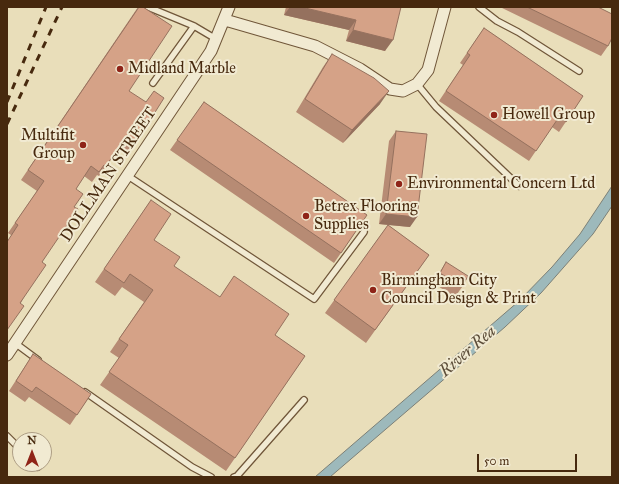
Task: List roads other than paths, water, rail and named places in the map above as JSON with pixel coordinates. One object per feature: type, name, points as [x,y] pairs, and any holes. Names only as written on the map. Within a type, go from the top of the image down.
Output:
[{"type":"street","name":"DOLLMAN STREET","points":[[7,355],[211,51],[225,20],[229,7]]},
{"type":"street","points":[[225,20],[314,46],[360,69],[390,89],[403,91],[417,84],[428,70],[445,7]]},
{"type":"lane","points":[[148,7],[194,26],[216,40]]},
{"type":"lane","points":[[479,7],[497,21],[518,32],[579,71]]},
{"type":"lane","points":[[153,83],[194,26]]},
{"type":"lane","points":[[417,84],[436,107],[519,186]]},
{"type":"lane","points":[[128,176],[314,299],[364,232]]},
{"type":"lane","points":[[15,343],[46,366]]},
{"type":"lane","points":[[78,387],[192,467],[210,477]]},
{"type":"lane","points":[[234,477],[237,476],[304,400]]},
{"type":"water","name":"River Rea","points":[[612,186],[612,206],[593,234],[541,293],[505,327],[330,477],[315,477],[519,301],[552,267],[580,234]]},
{"type":"railway","points":[[7,102],[46,7]]},
{"type":"railway","points":[[7,124],[62,7]]},
{"type":"place","name":"Midland Marble","points":[[120,69]]},
{"type":"place","name":"Howell Group","points":[[494,115]]},
{"type":"place","name":"Multifit Group","points":[[83,145]]},
{"type":"place","name":"Environmental Concern Ltd","points":[[399,184]]},
{"type":"place","name":"Betrex Flooring Supplies","points":[[306,216]]},
{"type":"place","name":"Birmingham City Council Design & Print","points":[[373,290]]}]
